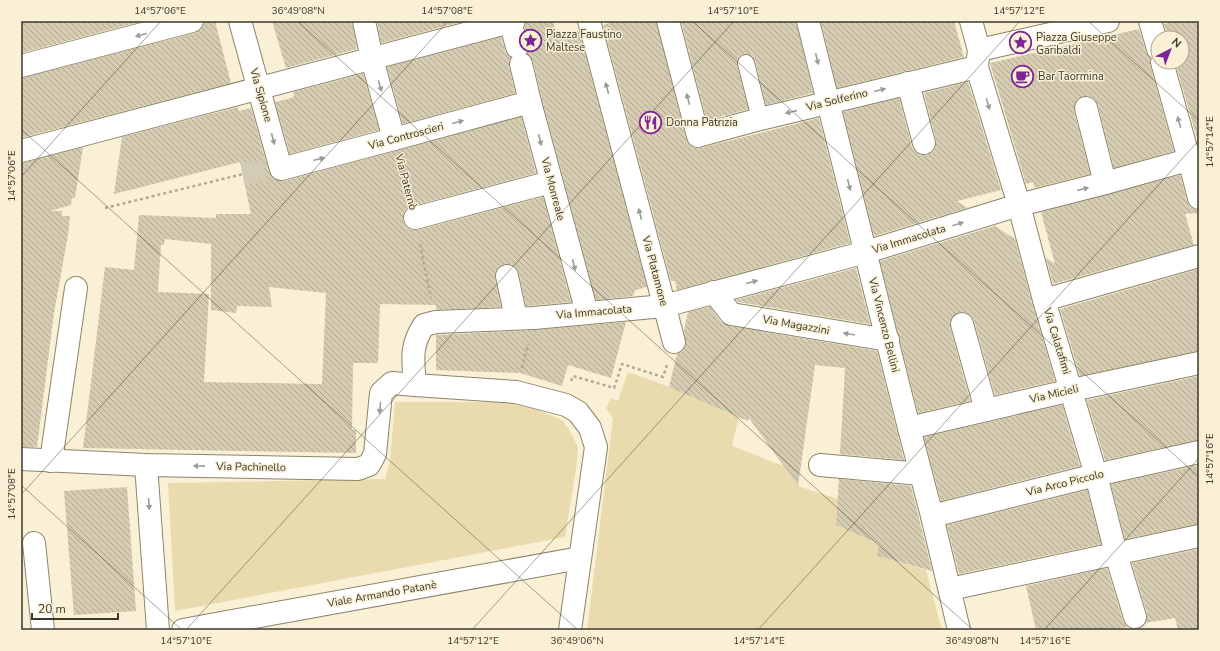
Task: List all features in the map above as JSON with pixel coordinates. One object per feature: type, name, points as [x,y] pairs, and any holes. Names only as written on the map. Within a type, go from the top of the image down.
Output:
[{"type":"street","points":[[21,66],[192,21]]},
{"type":"street","name":"Via Sipione","points":[[240,21],[259,88],[275,169]]},
{"type":"street","name":"Via Paternò","points":[[364,21],[372,59],[394,140]]},
{"type":"street","points":[[21,151],[512,21]]},
{"type":"street","name":"Via Monreale","points":[[512,21],[530,102],[586,313]]},
{"type":"street","name":"Via Solferino","points":[[668,21],[698,136],[760,119],[908,83],[978,58],[1108,21]]},
{"type":"street","name":"Via Vincenzo Bellini","points":[[808,21],[932,516],[959,630]]},
{"type":"street","name":"Via Calatafimi","points":[[971,21],[978,58],[1044,300],[1072,390],[1134,617]]},
{"type":"street","name":"Via Platamone","points":[[590,24],[674,342]]},
{"type":"street","points":[[1165,70],[1194,158],[1199,198]]},
{"type":"street","points":[[908,83],[924,143]]},
{"type":"street","name":"Via Controscieri","points":[[275,169],[394,140],[530,102]]},
{"type":"street","points":[[1086,108],[1105,183]]},
{"type":"street","name":"Via Immacolata","points":[[415,385],[413,351],[417,335],[424,325],[436,322],[525,318],[664,306],[866,252],[1019,205],[1194,158]]},
{"type":"street","points":[[415,218],[551,182]]},
{"type":"street","points":[[1044,300],[1199,256]]},
{"type":"street","points":[[507,276],[525,318]]},
{"type":"street","points":[[51,461],[76,288]]},
{"type":"street","name":"Via Magazzini","points":[[714,292],[731,314],[888,340]]},
{"type":"street","points":[[962,324],[986,410]]},
{"type":"street","name":"Via Micieli","points":[[909,428],[1072,390],[1199,363]]},
{"type":"street","name":"Via Pachinello","points":[[21,459],[146,465],[358,469],[368,465],[375,454],[382,393],[392,383],[415,385]]},
{"type":"street","points":[[415,385],[516,392],[566,405],[578,412],[590,428],[596,447],[570,630]]},
{"type":"street","name":"Via Arco Piccolo","points":[[932,516],[1096,475],[1199,452]]},
{"type":"street","points":[[146,465],[158,630]]},
{"type":"street","points":[[820,465],[921,474]]},
{"type":"street","points":[[950,590],[1199,536]]},
{"type":"street","points":[[34,543],[43,630]]},
{"type":"street","name":"Viale Armando Patanè","points":[[183,630],[580,558]]},
{"type":"lane","points":[[746,63],[760,119]]},
{"type":"path","name":"Via Paternò","points":[[394,140],[415,218],[436,322]]},
{"type":"path","points":[[105,208],[242,174]]},
{"type":"path","points":[[516,392],[525,318]]},
{"type":"path","points":[[566,405],[573,376],[614,388],[622,364],[663,377],[674,342]]},
{"type":"shaded area","points":[[628,372],[675,389],[744,394],[732,446],[783,466],[798,486],[838,499],[836,525],[879,544],[877,556],[926,570],[942,630],[587,630],[613,419],[606,408],[611,398],[618,401]]},
{"type":"shaded area","points":[[395,402],[501,402],[528,406],[562,420],[570,431],[578,447],[577,463],[565,537],[175,611],[168,483],[385,479],[390,461]]},
{"type":"building","points":[[21,21],[143,21],[21,53]]},
{"type":"building","points":[[204,21],[215,21],[231,83],[21,138],[21,78],[195,33],[201,30],[204,25]]},
{"type":"building","points":[[272,21],[352,21],[357,49],[286,68]]},
{"type":"building","points":[[377,21],[465,21],[381,43]]},
{"type":"building","points":[[526,21],[553,21],[556,37],[579,31],[647,287],[635,290],[633,296],[596,300],[533,61],[527,54],[529,44],[525,27]]},
{"type":"building","points":[[616,21],[656,21],[686,139],[694,148],[701,148],[819,118],[850,243],[677,290],[675,281],[671,281],[603,25]]},
{"type":"building","points":[[681,21],[796,21],[813,93],[766,105],[755,60],[753,56],[749,54],[743,54],[739,56],[737,65],[748,109],[707,121]]},
{"type":"building","points":[[821,21],[954,21],[964,57],[837,88]]},
{"type":"building","points":[[1175,21],[1199,21],[1199,145],[1177,70],[1190,70],[1190,30],[1166,30],[1164,24]]},
{"type":"building","points":[[1139,29],[1146,52],[1150,58],[1150,70],[1151,70],[1174,151],[1114,168],[1098,105],[1095,99],[1089,96],[1083,96],[1077,99],[1074,105],[1074,111],[1090,174],[1034,188],[1033,182],[1026,184],[990,63]]},
{"type":"building","points":[[501,37],[505,51],[511,57],[509,67],[515,93],[403,124],[387,67]]},
{"type":"building","points":[[363,74],[379,130],[290,154],[275,102],[292,98],[294,96],[293,92]]},
{"type":"building","points":[[968,82],[1001,190],[957,201],[967,208],[874,236],[843,112],[899,98],[912,147],[915,152],[920,155],[927,155],[933,152],[936,147],[936,140],[924,93]]},
{"type":"building","points":[[238,107],[239,111],[251,108],[269,172],[273,178],[278,181],[284,181],[521,117],[536,173],[412,206],[406,209],[403,214],[403,222],[406,227],[411,230],[418,230],[543,197],[571,302],[526,306],[519,273],[511,264],[505,264],[499,266],[495,273],[501,307],[436,310],[436,305],[380,304],[378,363],[353,363],[352,430],[356,430],[356,453],[83,448],[105,267],[134,270],[139,215],[216,218],[216,214],[251,214],[240,162],[114,194],[122,137]],"holes":[[[165,239],[211,244],[211,310],[236,313],[237,306],[272,307],[269,287],[326,293],[322,384],[204,382],[209,294],[158,292],[161,245],[164,245]]]},
{"type":"building","points":[[83,147],[75,198],[72,198],[71,205],[50,211],[62,211],[62,216],[70,216],[68,235],[54,313],[37,447],[21,447],[21,163]]},
{"type":"building","points":[[1180,175],[1190,207],[1195,210],[1199,210],[1199,213],[1185,214],[1194,245],[1053,284],[1046,258],[1055,264],[1041,212]]},
{"type":"building","points":[[995,226],[1015,239],[1055,381],[995,395],[974,320],[971,315],[965,312],[959,312],[953,316],[950,321],[950,327],[970,401],[918,413],[880,261]]},
{"type":"building","points":[[856,268],[870,324],[738,302],[736,300]]},
{"type":"building","points":[[1199,269],[1199,351],[1080,376],[1060,309]]},
{"type":"building","points":[[710,307],[721,322],[729,326],[877,351],[904,460],[840,454],[845,368],[815,365],[798,486],[749,418],[748,421],[669,387],[677,354],[683,351],[686,345],[684,330],[688,312]]},
{"type":"building","points":[[626,322],[611,378],[568,365],[562,386],[520,373],[436,370],[436,335],[535,330]]},
{"type":"building","points":[[1199,376],[1199,440],[1105,460],[1087,400]]},
{"type":"building","points":[[1062,405],[1080,466],[941,501],[924,437]]},
{"type":"building","points":[[1199,465],[1199,524],[1125,539],[1111,484]]},
{"type":"building","points":[[839,479],[911,486],[932,571],[877,556],[879,544],[836,525]]},
{"type":"building","points":[[127,487],[136,611],[74,615],[64,491]]},
{"type":"building","points":[[1087,490],[1101,544],[959,574],[947,525]]},
{"type":"building","points":[[1199,549],[1199,630],[1178,630],[1175,618],[1145,623],[1147,613],[1132,563]]},
{"type":"building","points":[[1107,568],[1123,621],[1127,627],[1109,630],[1036,630],[1026,586]]},
{"type":"tunnel","points":[[243,174],[269,170]]},
{"type":"place","name":"Piazza Faustino Maltese","points":[[531,40]]},
{"type":"place","name":"Piazza Giuseppe Garibaldi","points":[[1020,43]]},
{"type":"place","name":"Bar Taormina","points":[[1023,76]]},
{"type":"place","name":"Donna Patrizia","points":[[650,122]]}]
